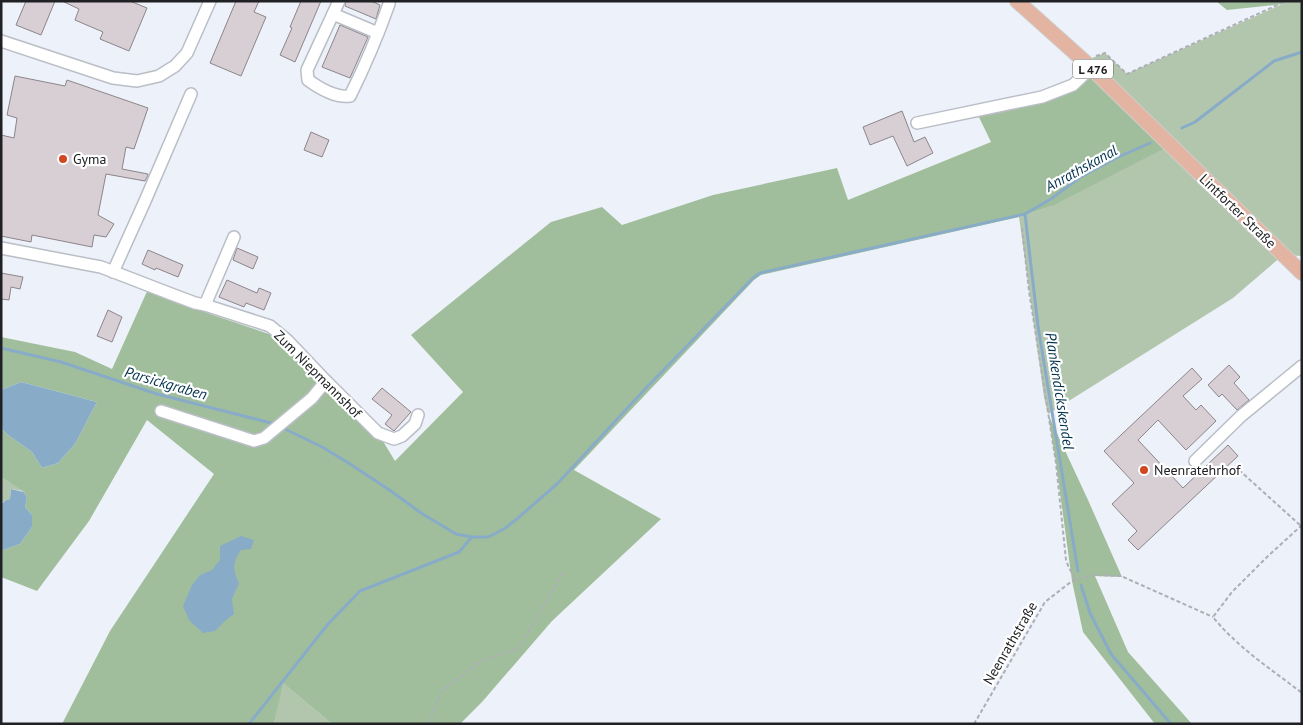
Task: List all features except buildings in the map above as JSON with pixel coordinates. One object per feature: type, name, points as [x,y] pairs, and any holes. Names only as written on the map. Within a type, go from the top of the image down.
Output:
[{"type":"main road","name":"L 476","points":[[1016,1],[1088,65]]},
{"type":"main road","name":"Lintforter Straße","points":[[1088,65],[1302,273]]},
{"type":"street","points":[[1,41],[113,78],[137,81],[158,76],[179,62],[187,53],[210,1]]},
{"type":"street","points":[[339,1],[307,70],[308,80],[316,86],[344,97],[350,96],[366,64],[389,1]]},
{"type":"street","points":[[333,14],[378,33]]},
{"type":"street","points":[[916,123],[1042,97],[1073,85],[1088,65]]},
{"type":"street","points":[[114,272],[191,94]]},
{"type":"street","points":[[205,305],[234,237]]},
{"type":"street","name":"Zum Niepmannshof","points":[[1,248],[101,267],[171,294],[270,326],[288,340],[378,434],[394,438],[402,436],[415,424],[418,415]]},
{"type":"street","points":[[1195,461],[1241,416],[1302,366]]},
{"type":"street","points":[[161,411],[254,441],[264,438],[312,398],[326,381]]},
{"type":"path","points":[[1088,65],[1105,53],[1127,74],[1286,1]]},
{"type":"path","points":[[1022,228],[1029,292],[1056,463],[1066,560],[1076,579]]},
{"type":"path","points":[[1213,617],[1232,592],[1301,525],[1240,470]]},
{"type":"path","points":[[429,724],[441,692],[479,662],[519,648],[564,571]]},
{"type":"path","name":"Neenrathstraße","points":[[974,724],[1045,602],[1072,580],[1095,575],[1121,576],[1213,617],[1235,641],[1302,693]]},
{"type":"green space","points":[[1216,1],[1289,1],[1283,4],[1227,10]]},
{"type":"green space","points":[[1289,1],[1302,1],[1302,256],[1283,255],[1233,298],[1048,414],[1019,217],[1052,206],[1084,61],[1105,53],[1127,74]]},
{"type":"green space","points":[[1091,68],[1171,145],[1052,206],[1019,217],[761,275],[754,280],[574,470],[661,519],[552,621],[482,702],[460,724],[332,724],[283,683],[274,724],[62,724],[110,631],[214,474],[147,420],[89,521],[37,591],[1,577],[1,551],[20,544],[32,527],[32,515],[25,507],[27,498],[24,492],[1,477],[1,428],[32,452],[42,468],[58,463],[75,444],[97,402],[21,382],[1,390],[1,337],[75,352],[112,369],[149,287],[210,314],[275,336],[339,393],[378,433],[395,461],[463,392],[411,335],[551,222],[602,207],[622,225],[713,195],[837,168],[848,200],[991,142],[976,111],[1042,97]]},
{"type":"green space","points":[[1048,414],[1122,577],[1095,576],[1128,652],[1192,724],[1155,724],[1083,632],[1072,581]]},
{"type":"green space","points":[[1,477],[23,491],[11,489],[10,499],[1,503]]},
{"type":"green space","points":[[282,682],[332,724],[274,724]]},
{"type":"water","points":[[21,382],[97,402],[75,444],[58,463],[42,468],[32,452],[1,428],[1,390]]},
{"type":"water","points":[[11,489],[24,492],[27,498],[25,507],[32,515],[32,527],[20,544],[1,551],[1,504],[10,499]]},
{"type":"water","points":[[241,536],[254,540],[251,549],[241,550],[236,559],[235,570],[239,583],[232,599],[234,614],[215,631],[203,633],[189,620],[183,606],[192,585],[200,575],[212,570],[220,560],[220,546]]},
{"type":"waterway","name":"Anrathskanal","points":[[1182,128],[1195,122],[1274,61],[1302,52]]},
{"type":"waterway","points":[[281,427],[322,447],[347,462],[421,513],[456,534],[488,537],[504,529],[557,484],[648,386],[760,273],[1025,214],[1051,199],[1079,178],[1116,158],[1150,143]]},
{"type":"waterway","name":"Plankendickskendel","points":[[1025,214],[1038,326],[1078,571]]},
{"type":"waterway","name":"Parsickgraben","points":[[1,348],[61,362],[157,394],[275,424]]},
{"type":"waterway","points":[[249,724],[328,624],[360,591],[459,552],[472,537]]},
{"type":"waterway","name":"Plankendickskendel","points":[[1081,585],[1090,613],[1111,654],[1171,724]]},
{"type":"place","name":"Gyma","points":[[63,159]]},
{"type":"place","name":"Neenratehrhof","points":[[1144,470]]}]
